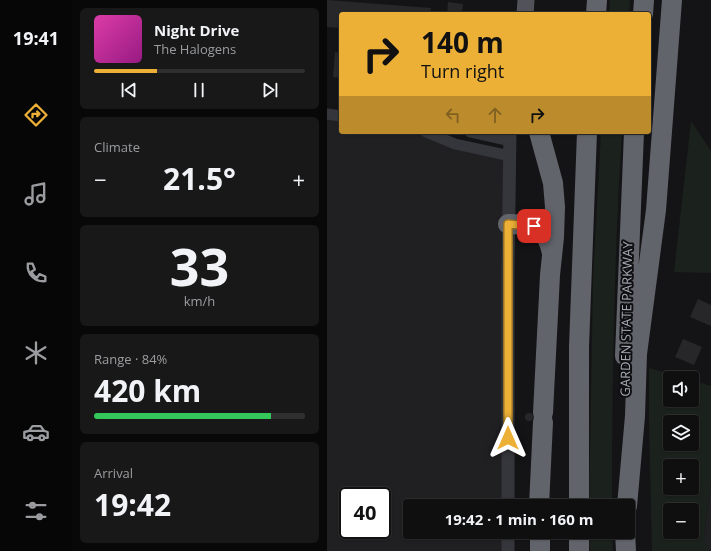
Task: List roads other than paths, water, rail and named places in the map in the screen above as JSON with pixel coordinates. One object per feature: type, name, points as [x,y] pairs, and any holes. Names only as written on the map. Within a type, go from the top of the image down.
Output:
[{"type":"highway","points":[[595,12],[597,0]]},
{"type":"highway","points":[[643,12],[644,0]]},
{"type":"highway","points":[[627,499],[635,416],[637,354],[655,218],[672,0]]},
{"type":"highway","points":[[539,499],[555,220],[554,194],[550,171],[540,134]]},
{"type":"highway","points":[[579,499],[579,347],[587,134]]},
{"type":"highway","name":"GARDEN STATE PARKWAY","points":[[626,499],[627,290],[633,134]]},
{"type":"highway","points":[[508,224],[527,225],[541,230],[548,238],[552,253]]},
{"type":"highway","points":[[540,539],[540,551]]},
{"type":"highway","points":[[579,539],[579,551]]},
{"type":"highway","points":[[625,539],[626,551]]},
{"type":"main road","points":[[525,12],[526,0]]},
{"type":"street","points":[[327,114],[339,116]]},
{"type":"street","points":[[431,134],[455,144],[510,156]]},
{"type":"street","points":[[490,134],[510,136],[508,224],[508,499]]},
{"type":"street","points":[[508,539],[509,551]]}]
